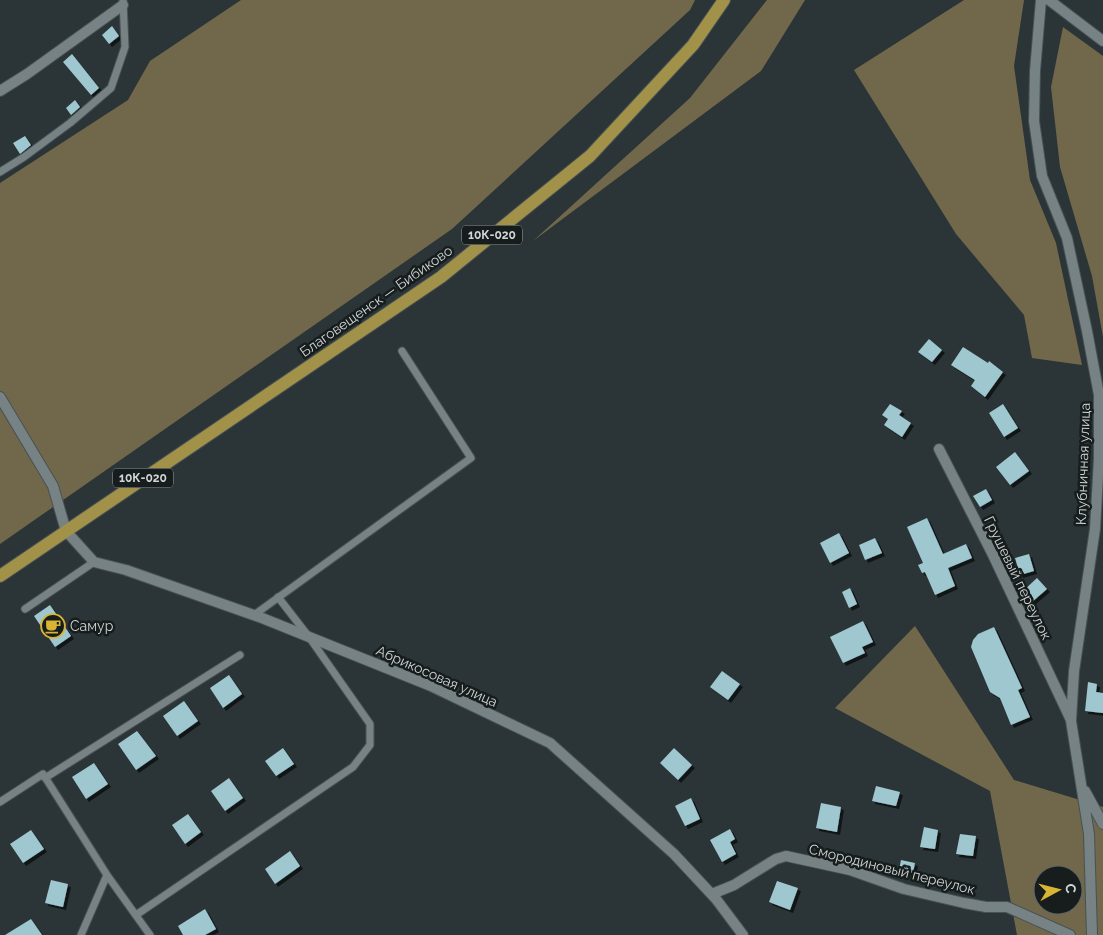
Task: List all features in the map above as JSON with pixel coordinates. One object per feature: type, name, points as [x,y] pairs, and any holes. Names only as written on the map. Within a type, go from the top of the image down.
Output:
[{"type":"main road","name":"Благовещенск — Бибиково","points":[[0,576],[441,277],[590,156],[693,45],[724,0]]},
{"type":"street","name":"Клубничная улица","points":[[1041,0],[1035,71],[1036,130],[1042,176],[1066,238],[1099,395],[1099,458],[1095,529],[1074,670],[1071,721],[1089,834],[1092,935]]},
{"type":"street","points":[[1049,0],[1103,41]]},
{"type":"street","points":[[0,91],[27,74],[123,3]]},
{"type":"street","points":[[0,397],[53,486],[66,531],[94,562]]},
{"type":"street","name":"Грушевый переулок","points":[[939,449],[994,555],[1071,721]]},
{"type":"street","name":"Абрикосовая улица","points":[[94,562],[126,570],[254,615],[431,686],[550,743],[674,854],[712,894],[743,935]]},
{"type":"street","points":[[1081,783],[1103,824]]},
{"type":"street","name":"Смородиновый переулок","points":[[712,894],[734,885],[776,859],[786,856],[850,870],[904,889],[986,907],[1007,907],[1070,935]]},
{"type":"lane","points":[[0,172],[70,123],[111,88],[125,47],[123,3]]},
{"type":"lane","points":[[254,615],[471,458],[402,351]]},
{"type":"lane","points":[[25,609],[94,562]]},
{"type":"lane","points":[[136,915],[353,767],[370,745],[370,724],[309,637],[278,597]]},
{"type":"lane","points":[[45,778],[240,655]]},
{"type":"lane","points":[[0,802],[43,774],[107,875],[150,935]]},
{"type":"lane","points":[[81,935],[107,875]]},
{"type":"shaded area","points":[[241,0],[695,0],[690,10],[452,229],[0,544],[0,183],[128,100],[150,61]]},
{"type":"shaded area","points":[[767,0],[805,0],[761,71],[533,241],[690,98]]},
{"type":"shaded area","points":[[964,0],[1024,0],[1014,66],[1030,180],[1056,243],[1082,365],[1032,358],[1024,315],[956,234],[854,70]]},
{"type":"shaded area","points":[[1063,27],[1103,56],[1103,337],[1092,276],[1060,167],[1051,87]]},
{"type":"shaded area","points":[[915,626],[1014,780],[1103,807],[1103,935],[1017,935],[990,791],[835,708]]},
{"type":"building","points":[[112,26],[119,36],[109,44],[102,35]]},
{"type":"building","points":[[72,54],[99,88],[91,95],[63,62]]},
{"type":"building","points":[[75,100],[80,107],[71,115],[66,108]]},
{"type":"building","points":[[25,136],[31,145],[20,154],[13,143]]},
{"type":"building","points":[[929,339],[942,350],[932,362],[918,352]]},
{"type":"building","points":[[963,347],[988,363],[989,361],[1003,372],[985,397],[971,386],[975,380],[951,365]]},
{"type":"building","points":[[890,404],[902,411],[899,415],[911,423],[902,437],[884,425],[888,419],[882,415]]},
{"type":"building","points":[[1003,404],[1018,428],[1004,437],[989,413]]},
{"type":"building","points":[[1015,452],[1029,471],[1010,485],[996,467]]},
{"type":"building","points":[[986,489],[992,500],[980,507],[973,496]]},
{"type":"building","points":[[927,518],[943,554],[966,544],[972,558],[948,568],[955,586],[935,595],[925,572],[922,573],[918,565],[923,563],[907,527]]},
{"type":"building","points":[[839,533],[849,553],[830,563],[820,543]]},
{"type":"building","points":[[875,538],[882,553],[865,560],[859,545]]},
{"type":"building","points":[[1029,554],[1034,571],[1020,575],[1015,558]]},
{"type":"building","points":[[1037,578],[1047,589],[1032,602],[1023,591]]},
{"type":"building","points":[[850,588],[857,604],[849,608],[842,592]]},
{"type":"building","name":"Самур","points":[[50,605],[71,636],[55,647],[34,616]]},
{"type":"building","points":[[863,621],[873,642],[862,647],[865,653],[843,663],[830,637]]},
{"type":"building","points":[[994,627],[1022,688],[1018,690],[1030,717],[1011,725],[1000,698],[990,692],[971,647],[973,640],[978,634]]},
{"type":"building","points":[[722,671],[740,684],[728,700],[710,687]]},
{"type":"building","points":[[229,675],[242,694],[223,708],[210,688]]},
{"type":"building","points":[[1088,682],[1097,684],[1096,692],[1103,693],[1103,713],[1085,711]]},
{"type":"building","points":[[184,701],[198,721],[177,736],[163,716]]},
{"type":"building","points":[[137,731],[156,756],[136,770],[118,744]]},
{"type":"building","points":[[283,748],[294,764],[276,776],[265,761]]},
{"type":"building","points":[[674,748],[692,765],[678,780],[660,763]]},
{"type":"building","points":[[94,763],[108,784],[86,799],[72,777]]},
{"type":"building","points":[[229,778],[243,798],[225,811],[211,791]]},
{"type":"building","points":[[876,786],[900,792],[896,806],[872,801]]},
{"type":"building","points":[[691,798],[700,819],[685,826],[675,806]]},
{"type":"building","points":[[821,803],[841,807],[837,832],[816,828]]},
{"type":"building","points":[[188,814],[201,832],[185,844],[172,825]]},
{"type":"building","points":[[924,827],[938,830],[935,849],[920,847]]},
{"type":"building","points":[[730,829],[735,839],[730,842],[736,854],[722,862],[710,840]]},
{"type":"building","points":[[31,830],[44,849],[23,863],[10,844]]},
{"type":"building","points":[[960,834],[976,836],[973,856],[956,854]]},
{"type":"building","points":[[290,851],[300,866],[275,884],[265,869]]},
{"type":"building","points":[[901,860],[915,863],[913,873],[899,870]]},
{"type":"building","points":[[51,880],[68,884],[63,907],[45,903]]},
{"type":"building","points":[[777,881],[798,888],[790,910],[769,902]]},
{"type":"building","points":[[205,909],[216,929],[205,935],[183,935],[178,926]]},
{"type":"building","points":[[31,919],[42,935],[5,935]]},
{"type":"place","name":"Самур","points":[[53,626]]}]
